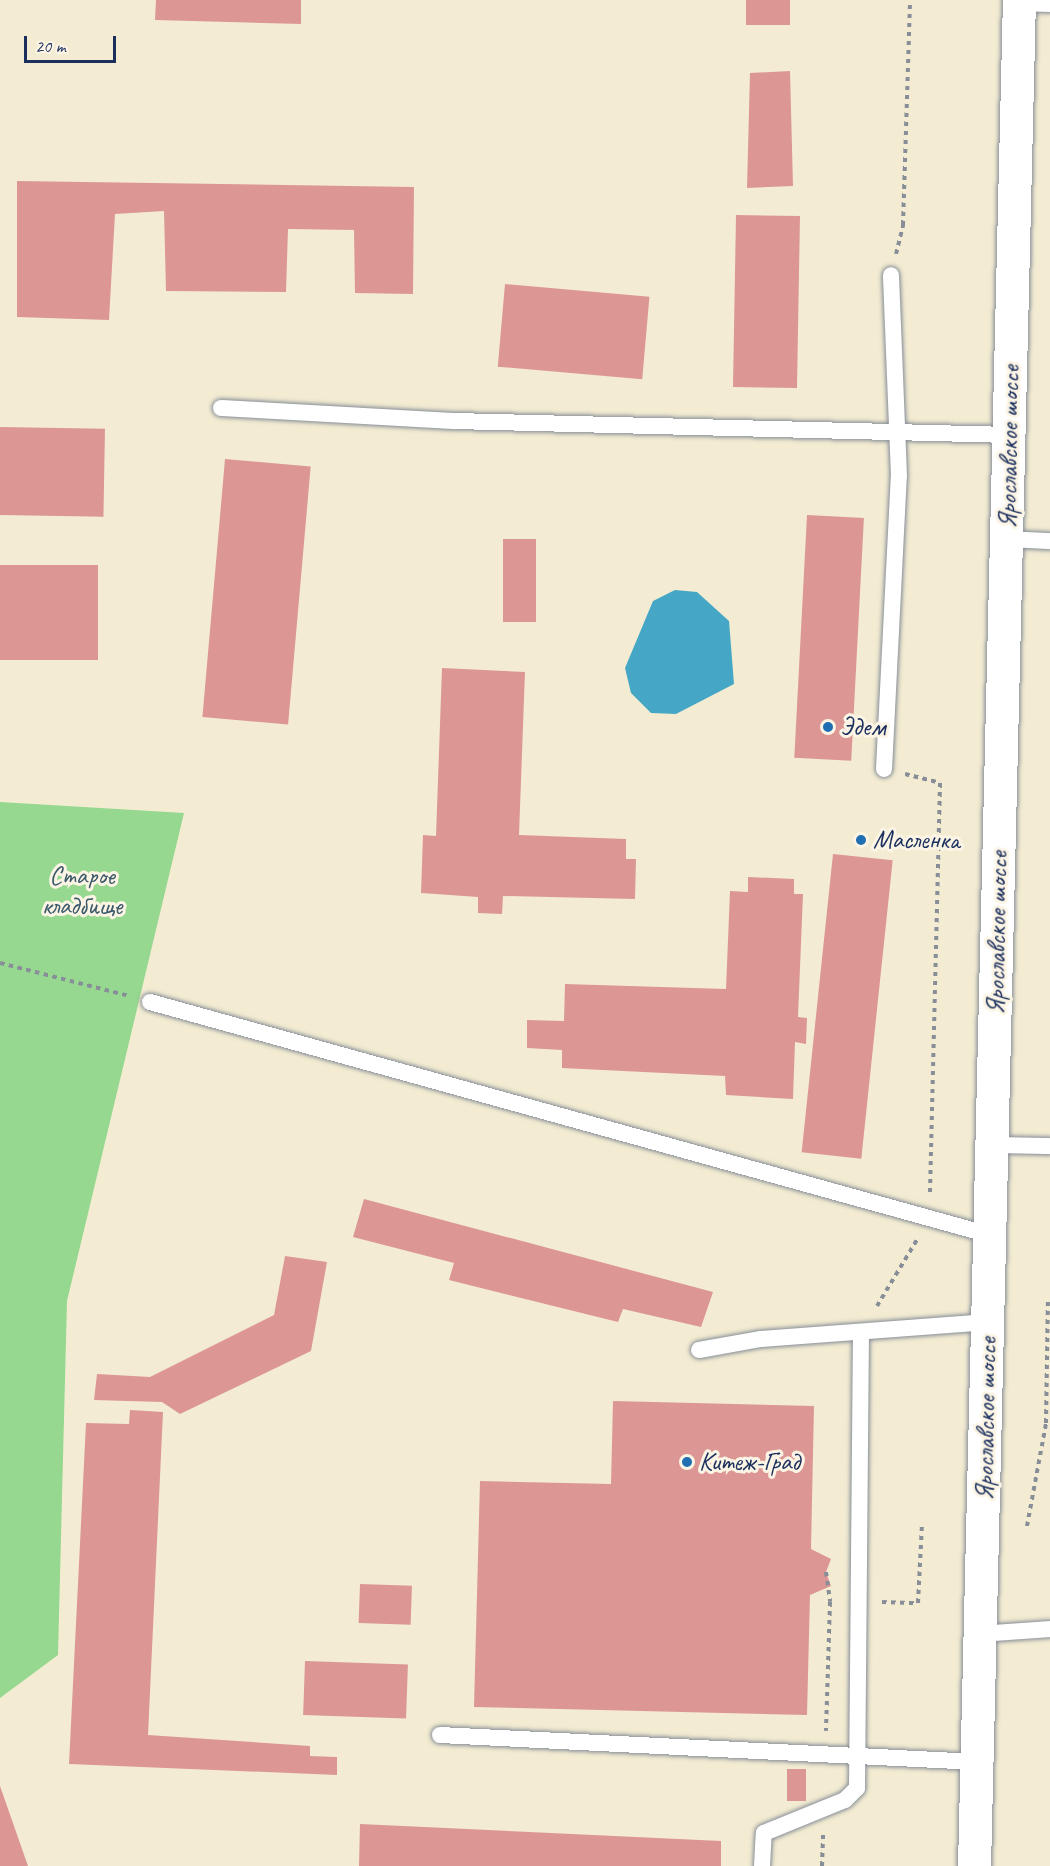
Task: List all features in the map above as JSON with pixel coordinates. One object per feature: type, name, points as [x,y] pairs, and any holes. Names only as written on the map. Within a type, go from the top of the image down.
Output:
[{"type":"main road","name":"Ярославское шоссе","points":[[974,1866],[1009,435],[1030,2]]},
{"type":"lane","points":[[884,769],[897,432],[891,276]]},
{"type":"lane","points":[[221,408],[454,421],[1009,435]]},
{"type":"lane","points":[[1007,539],[1050,542]]},
{"type":"lane","points":[[150,1002],[990,1235]]},
{"type":"lane","points":[[992,1145],[1050,1146]]},
{"type":"lane","points":[[699,1350],[861,1332],[988,1322]]},
{"type":"lane","points":[[762,1866],[764,1833],[824,1804],[845,1800],[857,1788],[861,1332]]},
{"type":"lane","points":[[980,1634],[1050,1629]]},
{"type":"lane","points":[[440,1735],[976,1762]]},
{"type":"path","points":[[891,276],[903,225],[910,0]]},
{"type":"path","points":[[861,1332],[930,1219],[940,783],[884,769]]},
{"type":"path","points":[[0,963],[150,1002]]},
{"type":"path","points":[[1027,1526],[1046,1423],[1048,1302]]},
{"type":"path","points":[[830,1602],[918,1603],[922,1523]]},
{"type":"path","points":[[825,1754],[830,1602],[826,1572]]},
{"type":"path","points":[[822,1866],[824,1804]]},
{"type":"green space","name":"Старое кладбище","points":[[0,802],[184,813],[67,1301],[58,1655],[0,1698]]},
{"type":"water","points":[[675,590],[697,592],[729,621],[734,684],[676,714],[651,713],[631,693],[625,668],[653,601]]},
{"type":"building","points":[[156,0],[301,0],[301,24],[155,20]]},
{"type":"building","points":[[746,0],[790,0],[790,25],[746,25]]},
{"type":"building","points":[[790,71],[793,186],[747,188],[750,73]]},
{"type":"building","points":[[17,181],[414,187],[413,294],[355,293],[354,230],[288,229],[286,292],[166,291],[164,211],[115,214],[109,320],[17,317]]},
{"type":"building","points":[[736,215],[800,216],[797,388],[733,387]]},
{"type":"building","points":[[505,284],[649,297],[642,379],[498,367]]},
{"type":"building","points":[[0,427],[105,429],[103,517],[0,515]]},
{"type":"building","points":[[225,459],[311,466],[288,725],[202,717]]},
{"type":"building","points":[[807,515],[864,518],[851,761],[794,758]]},
{"type":"building","points":[[503,539],[536,539],[536,622],[503,622]]},
{"type":"building","points":[[0,565],[98,565],[98,660],[0,660]]},
{"type":"building","points":[[442,668],[525,672],[519,835],[626,839],[626,859],[636,859],[635,899],[503,896],[502,914],[478,913],[478,897],[421,893],[423,835],[436,836]]},
{"type":"building","points":[[833,854],[893,860],[861,1159],[802,1152]]},
{"type":"building","points":[[748,877],[794,879],[794,894],[803,894],[798,1017],[807,1018],[806,1044],[795,1042],[793,1099],[726,1095],[725,1076],[562,1068],[562,1050],[527,1048],[527,1020],[564,1021],[565,984],[726,989],[730,891],[748,892]]},
{"type":"building","points":[[364,1199],[713,1292],[701,1327],[623,1309],[618,1322],[449,1280],[454,1263],[353,1237]]},
{"type":"building","points":[[285,1256],[327,1262],[311,1351],[180,1414],[162,1402],[94,1400],[97,1374],[150,1377],[274,1315]]},
{"type":"building","points":[[613,1401],[814,1406],[811,1549],[831,1559],[826,1572],[831,1586],[810,1595],[807,1715],[474,1707],[480,1481],[611,1484]]},
{"type":"building","points":[[130,1410],[163,1412],[148,1735],[310,1746],[310,1756],[337,1757],[337,1775],[69,1764],[86,1423],[129,1424]]},
{"type":"building","points":[[360,1584],[412,1586],[411,1625],[359,1623]]},
{"type":"building","points":[[305,1661],[408,1665],[406,1719],[303,1715]]},
{"type":"building","points":[[787,1769],[806,1769],[806,1801],[787,1801]]},
{"type":"building","points":[[0,1786],[28,1866],[0,1866]]},
{"type":"building","points":[[360,1824],[721,1841],[721,1866],[359,1866]]},
{"type":"place","name":"Эдем","points":[[828,727]]},
{"type":"place","name":"Масленка","points":[[861,840]]},
{"type":"place","name":"Китеж-Град","points":[[687,1462]]}]
